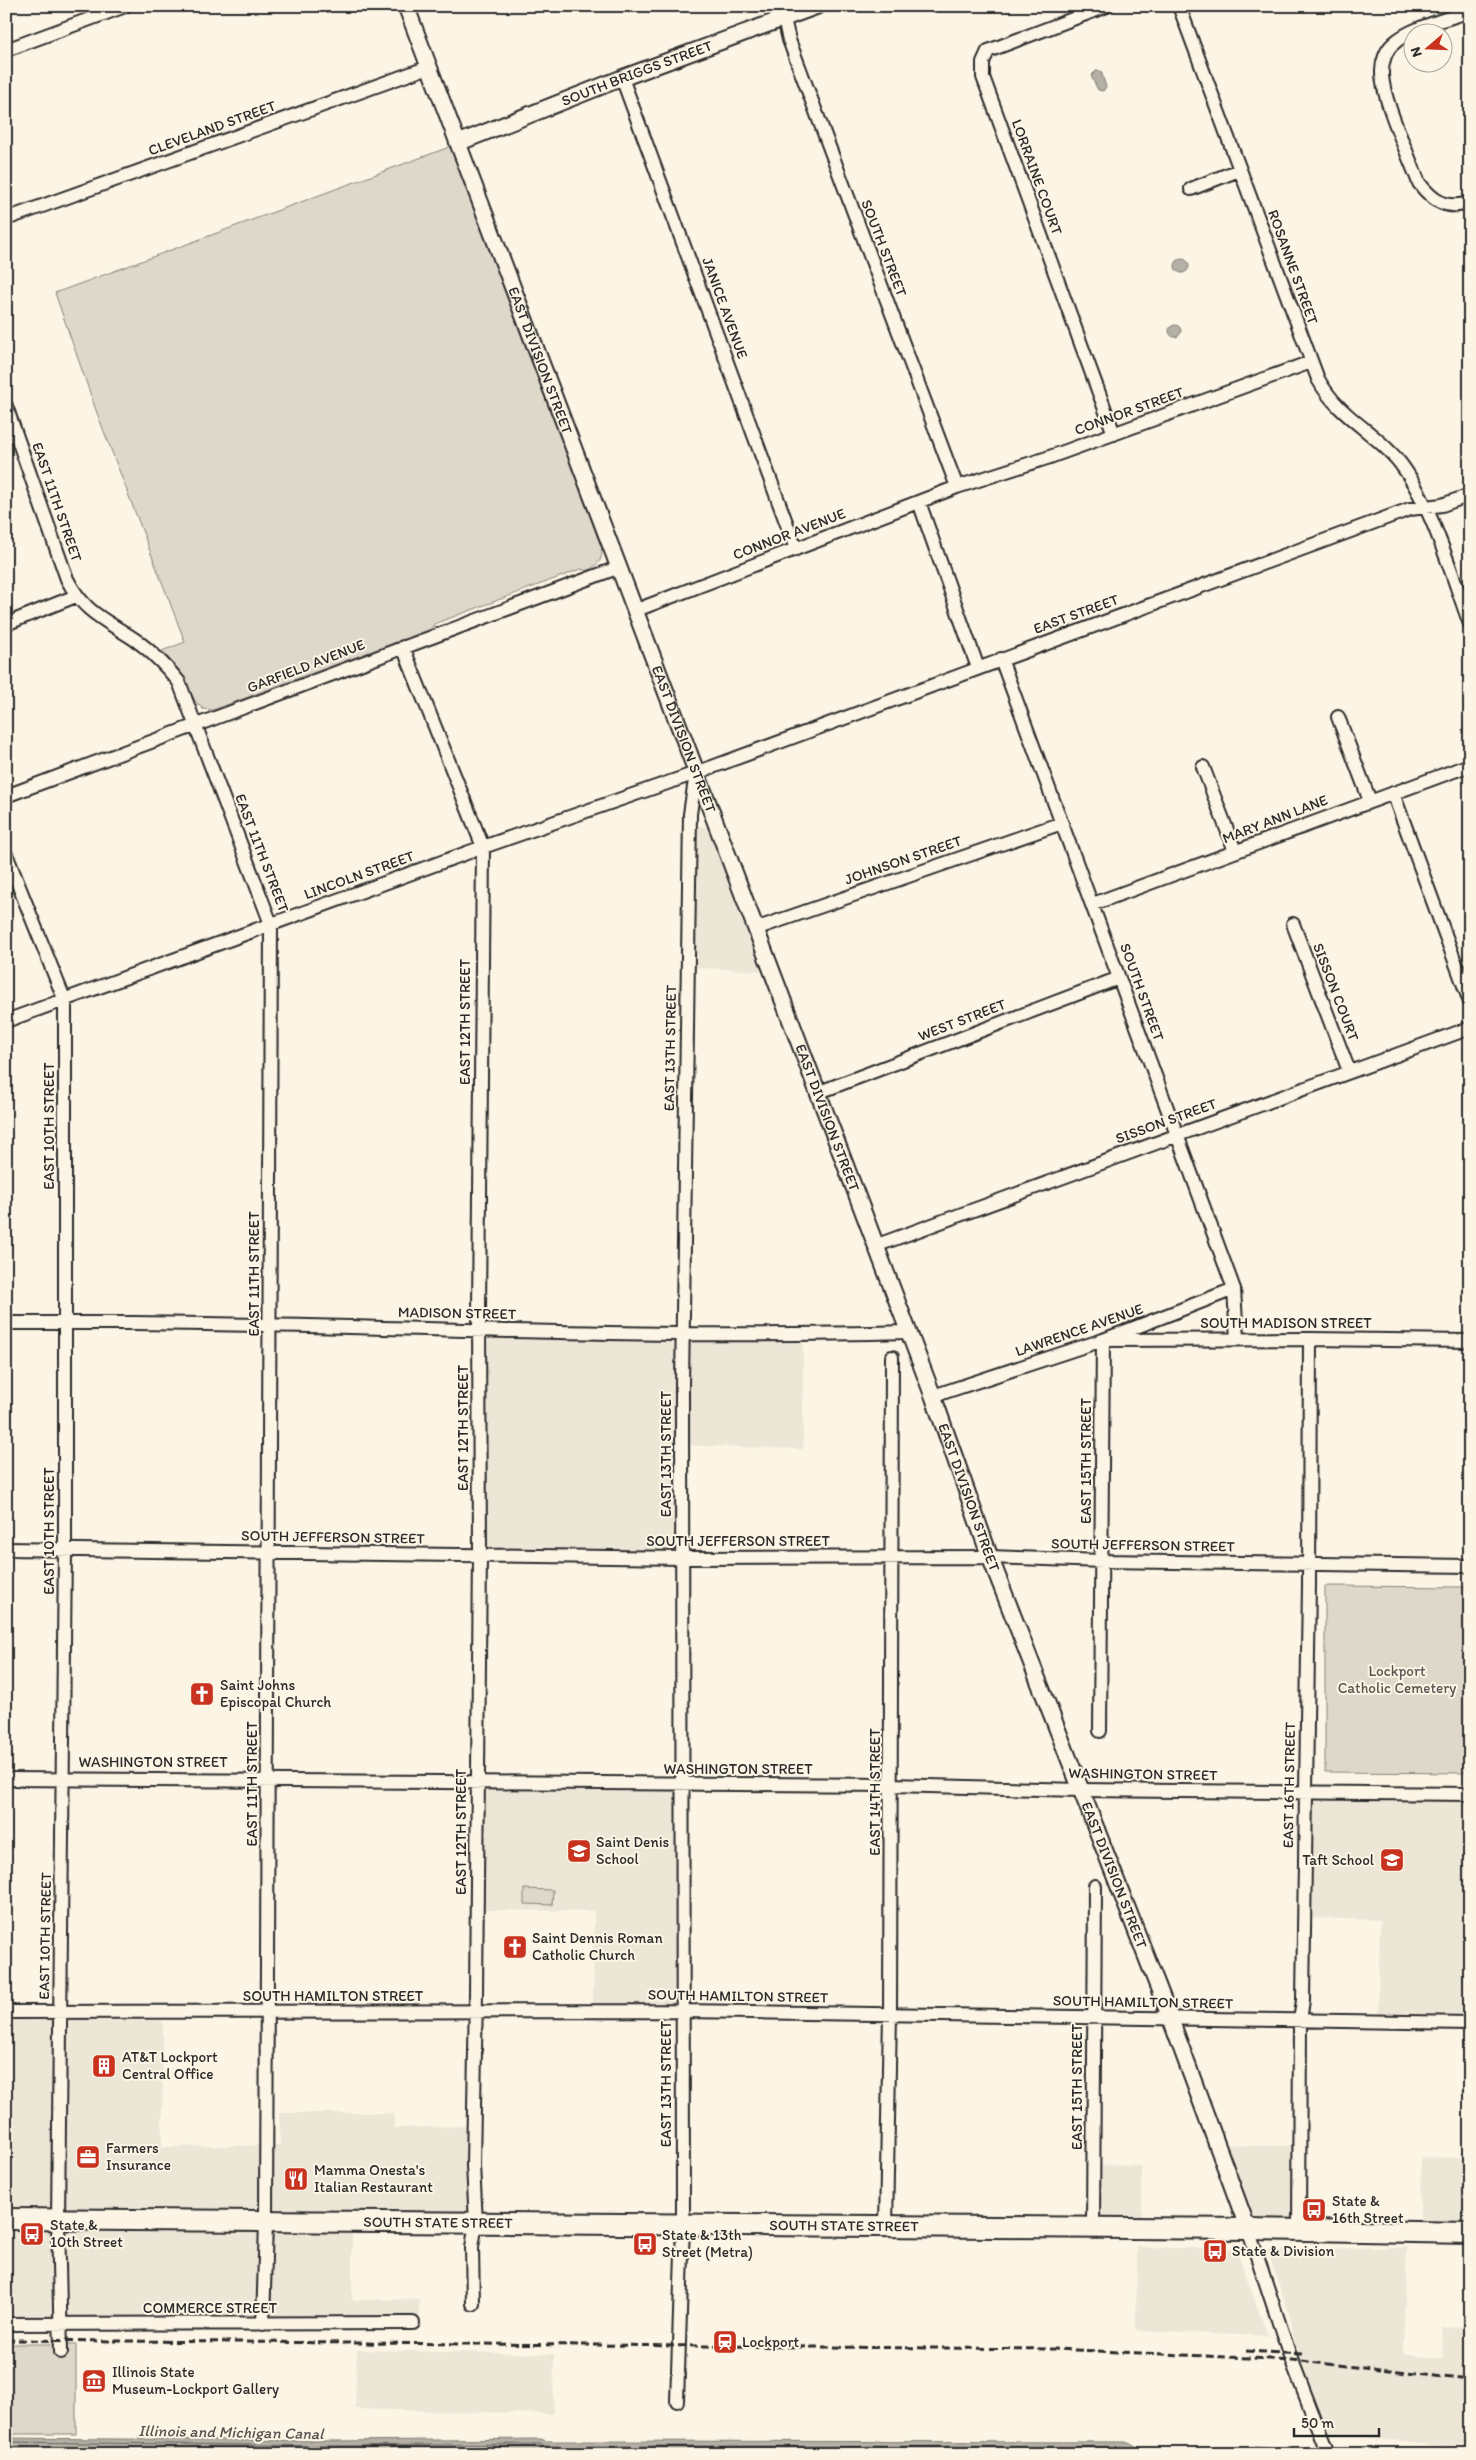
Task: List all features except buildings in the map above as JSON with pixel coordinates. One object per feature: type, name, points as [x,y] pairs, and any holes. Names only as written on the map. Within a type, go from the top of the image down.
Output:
[{"type":"main road","name":"SOUTH STATE STREET","points":[[6,2219],[1248,2229],[1470,2233]]},
{"type":"street","points":[[6,50],[125,6]]},
{"type":"street","name":"EAST DIVISION STREET","points":[[406,6],[616,568],[634,610],[932,1396],[990,1557],[1171,2020],[1248,2229]]},
{"type":"street","name":"SOUTH BRIGGS STREET","points":[[458,143],[622,78],[817,6]]},
{"type":"street","name":"LORRAINE COURT","points":[[1107,6],[988,51],[983,62],[983,77],[1114,434]]},
{"type":"street","name":"ROSANNE STREET","points":[[1179,6],[1311,362],[1324,390],[1350,420],[1390,452],[1415,486],[1470,624]]},
{"type":"street","points":[[1470,11],[1404,35],[1392,44],[1386,54],[1381,70],[1384,88],[1419,183],[1429,196],[1442,203],[1458,206],[1470,202]]},
{"type":"street","name":"SOUTH STREET","points":[[784,19],[789,40],[956,487]]},
{"type":"street","name":"CLEVELAND STREET","points":[[6,219],[429,67]]},
{"type":"street","name":"JANICE AVENUE","points":[[622,78],[796,549]]},
{"type":"street","points":[[1191,189],[1239,170]]},
{"type":"street","name":"CONNOR STREET","points":[[956,487],[1114,434],[1311,362]]},
{"type":"street","name":"EAST 11TH STREET","points":[[6,406],[67,579],[76,596],[89,611],[152,652],[179,682],[271,924],[266,2222],[263,2324]]},
{"type":"street","name":"CONNOR AVENUE","points":[[634,610],[956,487]]},
{"type":"street","name":"EAST STREET","points":[[696,773],[1410,509],[1425,509],[1470,495]]},
{"type":"street","points":[[919,502],[978,668]]},
{"type":"street","name":"GARFIELD AVENUE","points":[[6,796],[616,568]]},
{"type":"street","points":[[6,624],[76,596]]},
{"type":"street","name":"EAST 12TH STREET","points":[[403,647],[482,847],[479,1330],[480,1554],[473,2165],[476,2223],[472,2247],[473,2304]]},
{"type":"street","name":"SOUTH STREET","points":[[1000,659],[1093,904],[1176,1135],[1234,1289],[1237,1339]]},
{"type":"street","points":[[1338,718],[1370,801]]},
{"type":"street","name":"MARY ANN LANE","points":[[1093,904],[1470,765]]},
{"type":"street","points":[[1203,767],[1235,851]]},
{"type":"street","name":"LINCOLN STREET","points":[[6,1021],[482,847],[696,773]]},
{"type":"street","name":"EAST 13TH STREET","points":[[677,2401],[683,2225],[682,1334],[690,814],[696,773]]},
{"type":"street","points":[[1393,793],[1470,1002]]},
{"type":"street","name":"JOHNSON STREET","points":[[755,929],[1062,823]]},
{"type":"street","name":"EAST 10TH STREET","points":[[6,854],[65,1001],[66,1549],[58,2220],[61,2352]]},
{"type":"street","name":"SISSON COURT","points":[[1294,924],[1349,1071]]},
{"type":"street","name":"WEST STREET","points":[[816,1093],[1119,978]]},
{"type":"street","name":"SISSON STREET","points":[[875,1246],[1470,1028]]},
{"type":"street","name":"LAWRENCE AVENUE","points":[[932,1396],[1103,1340],[1234,1289]]},
{"type":"street","name":"MADISON STREET","points":[[6,1323],[270,1325],[682,1334],[907,1332]]},
{"type":"street","name":"SOUTH MADISON STREET","points":[[1103,1340],[1310,1339],[1470,1341]]},
{"type":"street","name":"EAST 16TH STREET","points":[[1299,2231],[1300,2020],[1303,2000],[1309,1565],[1310,1339]]},
{"type":"street","name":"EAST 15TH STREET","points":[[1100,1731],[1103,1562],[1103,1340]]},
{"type":"street","name":"EAST 14TH STREET","points":[[886,2227],[890,2014],[892,1356]]},
{"type":"street","name":"SOUTH JEFFERSON STREET","points":[[6,1548],[682,1558],[990,1557],[1103,1562],[1470,1566]]},
{"type":"street","name":"WASHINGTON STREET","points":[[6,1778],[268,1779],[682,1785],[891,1785],[1080,1790],[1470,1794]]},
{"type":"street","name":"EAST 15TH STREET","points":[[1093,2228],[1095,1886]]},
{"type":"street","name":"SOUTH HAMILTON STREET","points":[[6,2012],[682,2011],[1470,2024]]},
{"type":"street","points":[[1248,2229],[1328,2454]]},
{"type":"street","name":"COMMERCE STREET","points":[[6,2324],[413,2323]]},
{"type":"shaded area","points":[[683,825],[710,827],[765,971],[682,967]]},
{"type":"shaded area","points":[[488,1338],[673,1341],[803,1339],[803,1449],[676,1445],[675,1553],[486,1548]]},
{"type":"shaded area","name":"Saint Denis School","points":[[483,1790],[677,1791],[675,2008],[593,2007],[594,1911],[482,1910]]},
{"type":"shaded area","name":"Taft School","points":[[1313,1800],[1470,1801],[1470,2019],[1378,2016],[1380,1920],[1313,1918]]},
{"type":"shaded area","points":[[6,2019],[163,2021],[162,2147],[280,2145],[279,2113],[394,2113],[394,2128],[468,2126],[467,2213],[352,2213],[352,2300],[419,2299],[419,2328],[6,2319]]},
{"type":"shaded area","points":[[1223,2145],[1296,2146],[1296,2218],[1250,2218]]},
{"type":"shaded area","points":[[1421,2157],[1470,2158],[1470,2223],[1420,2220]]},
{"type":"shaded area","points":[[1100,2165],[1142,2166],[1142,2219],[1100,2218]]},
{"type":"shaded area","points":[[1463,2246],[1470,2246],[1470,2444],[1440,2446],[1326,2433],[1295,2345],[1290,2316],[1267,2250],[1407,2247],[1403,2353],[1443,2359],[1442,2327],[1464,2326]]},
{"type":"shaded area","points":[[1137,2247],[1236,2249],[1268,2336],[1136,2331]]},
{"type":"shaded area","points":[[357,2350],[554,2354],[553,2414],[355,2409]]},
{"type":"green space","points":[[452,146],[601,546],[602,555],[600,561],[587,571],[581,569],[434,624],[431,629],[213,710],[203,709],[195,701],[179,670],[162,651],[185,642],[97,413],[55,293]]},
{"type":"green space","name":"Lockport Catholic Cemetery","points":[[1325,1586],[1470,1587],[1470,1773],[1325,1772]]},
{"type":"green space","points":[[524,1889],[553,1890],[552,1905],[524,1904]]},
{"type":"green space","points":[[6,2344],[76,2344],[76,2434],[6,2434]]},
{"type":"water","points":[[1096,71],[1101,71],[1106,87],[1103,91],[1098,90],[1091,76]]},
{"type":"water","points":[[1182,259],[1187,261],[1189,266],[1187,271],[1182,273],[1177,271],[1175,266],[1177,261]]},
{"type":"water","points":[[1175,325],[1181,331],[1175,337],[1169,331]]},
{"type":"water","name":"Illinois and Michigan Canal","points":[[6,2438],[336,2441],[541,2439],[546,2441],[1129,2442],[1149,2454],[6,2454]]},
{"type":"water","points":[[1255,2446],[1359,2454],[1235,2454]]},
{"type":"railway","points":[[6,2340],[1054,2349],[1292,2360],[1470,2380]]},
{"type":"railway","points":[[1246,2351],[1303,2354]]},
{"type":"place","name":"Saint Johns Episcopal Church","points":[[202,1694]]},
{"type":"place","name":"Saint Denis School","points":[[579,1851]]},
{"type":"place","name":"Taft School","points":[[1392,1860]]},
{"type":"place","name":"Saint Dennis Roman Catholic Church","points":[[515,1947]]},
{"type":"place","name":"AT&T Lockport Central Office","points":[[104,2066]]},
{"type":"place","name":"Farmers Insurance","points":[[88,2157]]},
{"type":"place","name":"Mamma Onesta's Italian Restaurant","points":[[296,2179]]},
{"type":"place","name":"State & 16th Street","points":[[1314,2210]]},
{"type":"place","name":"State & 10th Street","points":[[32,2234]]},
{"type":"place","name":"State & 13th Street (Metra)","points":[[645,2244]]},
{"type":"place","name":"State & Division","points":[[1215,2251]]},
{"type":"place","name":"Lockport","points":[[725,2342]]},
{"type":"place","name":"Illinois State Museum-Lockport Gallery","points":[[94,2381]]}]
